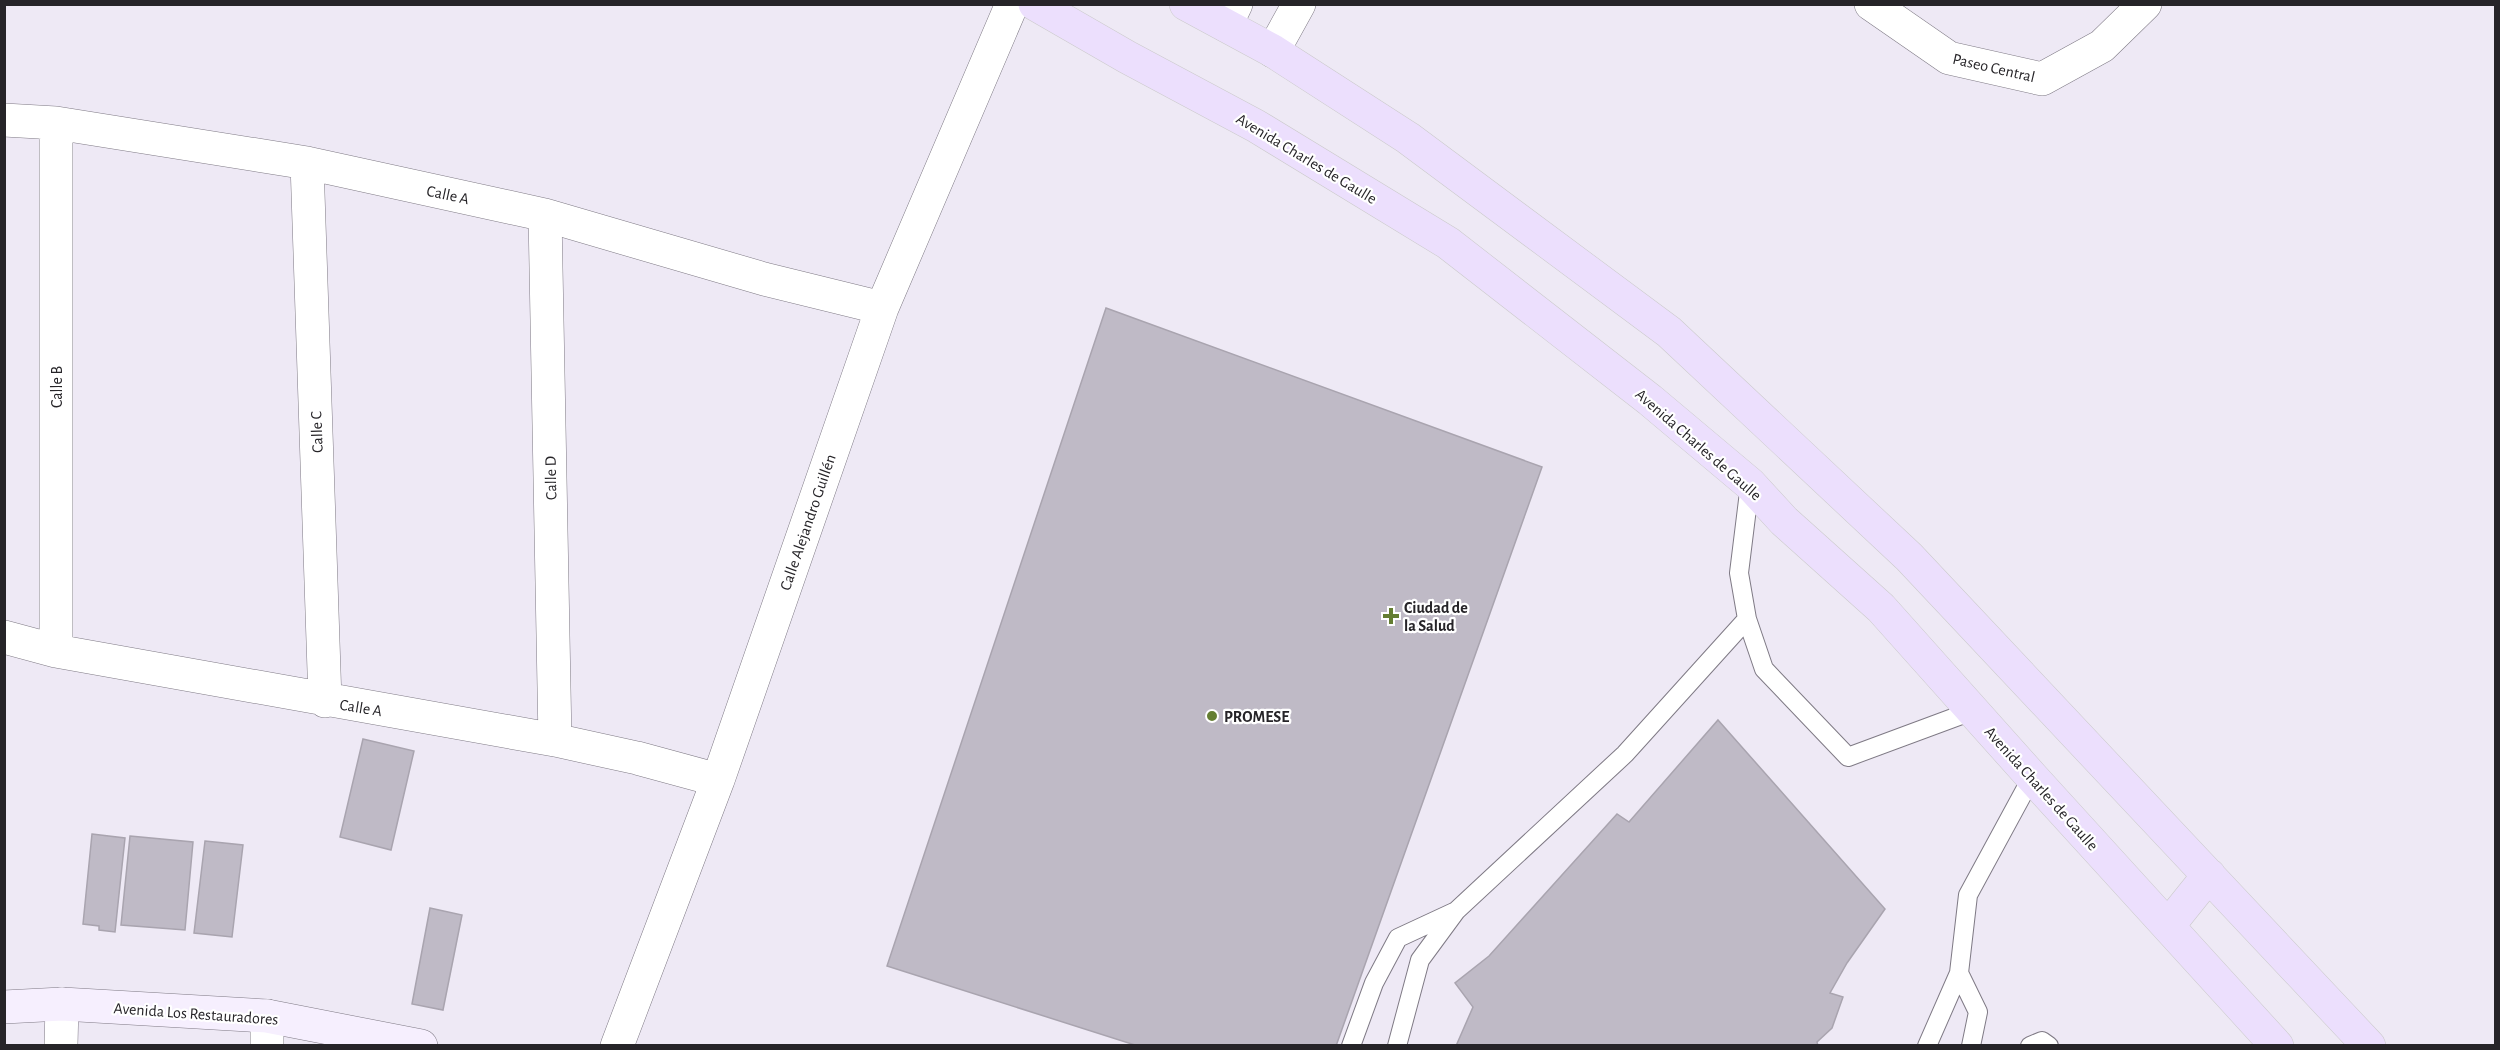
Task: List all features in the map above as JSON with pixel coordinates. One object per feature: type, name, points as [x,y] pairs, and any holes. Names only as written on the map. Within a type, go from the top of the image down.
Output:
[{"type":"main road","name":"Avenida Charles de Gaulle","points":[[1035,4],[1127,57],[1256,126],[1448,243],[1650,400],[1750,484],[1784,521],[1881,608],[2277,1046]]},
{"type":"main road","points":[[1186,4],[1231,14],[1273,51],[1408,138],[1670,332],[1909,557],[2369,1046]]},
{"type":"main road","points":[[2168,926],[2209,875]]},
{"type":"street","name":"Calle Alejandro Guillén","points":[[617,1046],[718,780],[882,308],[1012,4]]},
{"type":"street","points":[[1273,51],[1299,4]]},
{"type":"street","name":"Paseo Central","points":[[1871,4],[1949,57],[2042,79],[2102,46],[2145,4]]},
{"type":"street","name":"Calle A","points":[[4,120],[56,123],[307,163],[545,215],[764,279],[882,308]]},
{"type":"street","name":"Calle B","points":[[56,123],[56,651]]},
{"type":"street","name":"Calle C","points":[[307,163],[325,701]]},
{"type":"street","name":"Calle D","points":[[545,215],[555,740]]},
{"type":"street","name":"Calle A","points":[[4,637],[56,651],[325,701],[555,740],[637,758],[718,780]]},
{"type":"street","points":[[61,1046],[62,1004]]},
{"type":"street","name":"Avenida Los Restauradores","points":[[4,1007],[62,1004],[267,1031],[421,1046]]},
{"type":"lane","points":[[1750,484],[1738,573],[1747,619],[1764,669],[1848,757],[1972,711]]},
{"type":"lane","points":[[1397,1046],[1420,960],[1456,911],[1625,754],[1747,619]]},
{"type":"lane","points":[[1927,1044],[1959,973],[1968,895],[2032,777]]},
{"type":"lane","points":[[1351,1046],[1374,983],[1398,938],[1456,911]]},
{"type":"lane","points":[[1959,973],[1978,1012],[1971,1046]]},
{"type":"lane","points":[[2030,1046],[2042,1041],[2049,1046]]},
{"type":"building","name":"PROMESE","points":[[1106,308],[1542,467],[1336,1046],[1138,1046],[887,966]]},
{"type":"building","points":[[1718,720],[1885,909],[1847,963],[1830,993],[1843,997],[1832,1028],[1817,1042],[1818,1046],[1456,1046],[1473,1007],[1455,983],[1489,956],[1617,814],[1629,822]]},
{"type":"building","points":[[363,739],[414,751],[391,850],[340,837]]},
{"type":"building","points":[[92,834],[125,838],[115,932],[99,930],[99,926],[83,924]]},
{"type":"building","points":[[130,836],[193,842],[185,930],[121,925]]},
{"type":"building","points":[[205,841],[243,845],[232,937],[194,933]]},
{"type":"building","points":[[430,908],[462,915],[443,1010],[412,1004]]},
{"type":"place","name":"Ciudad de la Salud","points":[[1391,616]]},
{"type":"place","name":"PROMESE","points":[[1212,716]]}]
